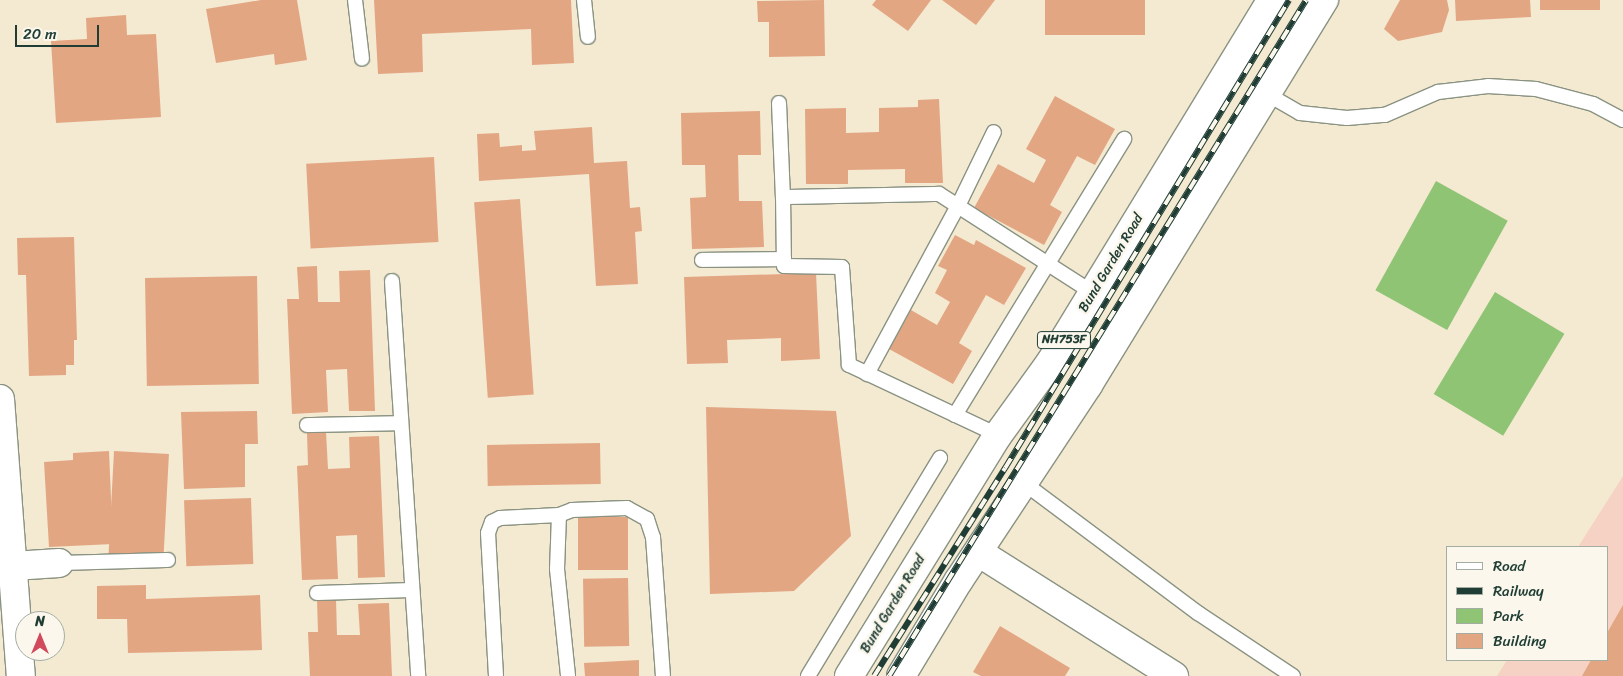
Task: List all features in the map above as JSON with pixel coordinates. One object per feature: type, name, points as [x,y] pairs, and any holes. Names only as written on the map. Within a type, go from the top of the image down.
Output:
[{"type":"main road","name":"Bund Garden Road","points":[[849,676],[998,435],[1050,363],[1272,0]]},
{"type":"main road","name":"NH753F","points":[[901,676],[978,552],[1088,385],[1324,0]]},
{"type":"main road","points":[[0,399],[4,514],[13,566],[9,649],[21,676]]},
{"type":"main road","points":[[978,552],[1174,676]]},
{"type":"main road","points":[[13,566],[59,563]]},
{"type":"lane","points":[[355,0],[362,59]]},
{"type":"lane","points":[[584,0],[588,37]]},
{"type":"lane","points":[[1266,94],[1300,113],[1347,118],[1385,115],[1438,92],[1488,86],[1536,89],[1593,104],[1623,120]]},
{"type":"lane","points":[[779,103],[784,266],[842,267],[849,365],[998,435]]},
{"type":"lane","points":[[867,374],[958,206],[994,132]]},
{"type":"lane","points":[[955,415],[1124,139]]},
{"type":"lane","points":[[783,197],[938,194],[1092,293]]},
{"type":"lane","points":[[702,260],[784,259]]},
{"type":"lane","points":[[392,281],[418,676]]},
{"type":"lane","points":[[306,425],[401,423]]},
{"type":"lane","points":[[808,676],[940,458]]},
{"type":"lane","points":[[1024,483],[1198,613],[1293,676]]},
{"type":"lane","points":[[496,676],[488,533],[492,522],[500,518],[559,515],[572,510],[626,508],[647,519],[653,537],[663,676]]},
{"type":"lane","points":[[559,515],[557,569],[568,676]]},
{"type":"lane","points":[[59,563],[168,560]]},
{"type":"lane","points":[[317,593],[412,590]]},
{"type":"shaded area","points":[[1623,476],[1623,676],[1497,676],[1506,661],[1608,661],[1608,546],[1579,546]]},
{"type":"green space","points":[[1436,181],[1508,221],[1447,330],[1375,290]]},
{"type":"green space","points":[[1495,292],[1564,334],[1503,436],[1434,394]]},
{"type":"building","points":[[261,0],[297,0],[307,60],[275,65],[274,54],[216,63],[206,9]]},
{"type":"building","points":[[374,0],[571,0],[574,63],[532,65],[531,29],[422,34],[423,72],[378,74]]},
{"type":"building","points":[[824,0],[825,56],[769,57],[769,22],[758,22],[757,1]]},
{"type":"building","points":[[876,0],[931,0],[908,31],[872,5]]},
{"type":"building","points":[[942,0],[995,0],[976,25]]},
{"type":"building","points":[[1045,0],[1145,0],[1145,35],[1045,35]]},
{"type":"building","points":[[1400,0],[1447,0],[1449,10],[1442,32],[1398,41],[1384,29]]},
{"type":"building","points":[[1455,0],[1530,0],[1531,17],[1456,21]]},
{"type":"building","points":[[1540,0],[1600,0],[1600,10],[1540,10]]},
{"type":"building","points":[[126,15],[127,35],[156,34],[161,117],[56,123],[51,41],[87,39],[86,18]]},
{"type":"building","points":[[1055,96],[1115,129],[1095,165],[1077,156],[1050,205],[1062,212],[1044,245],[974,208],[998,164],[1034,183],[1046,160],[1026,149]]},
{"type":"building","points":[[939,99],[943,183],[905,183],[905,169],[848,170],[848,184],[806,184],[805,109],[846,108],[846,133],[879,132],[879,108],[918,107],[918,100]]},
{"type":"building","points":[[760,111],[761,155],[738,155],[739,201],[762,201],[764,247],[692,249],[690,198],[706,197],[705,165],[682,165],[681,113]]},
{"type":"building","points":[[592,127],[594,163],[627,161],[630,208],[640,207],[642,231],[635,232],[638,284],[596,286],[589,174],[479,181],[477,134],[499,133],[500,147],[522,145],[522,151],[536,150],[534,131]]},
{"type":"building","points":[[434,157],[438,242],[311,249],[306,164]]},
{"type":"building","points":[[520,199],[534,395],[488,398],[474,202]]},
{"type":"building","points":[[955,235],[974,245],[976,240],[1026,268],[1004,305],[986,295],[959,343],[972,351],[953,384],[889,349],[911,310],[937,325],[950,302],[935,293],[947,270],[938,266]]},
{"type":"building","points":[[74,237],[77,340],[74,340],[74,365],[66,365],[66,375],[29,376],[26,275],[18,275],[17,238]]},
{"type":"building","points":[[317,266],[318,302],[340,302],[339,271],[370,270],[375,411],[349,411],[347,369],[326,370],[328,412],[292,414],[287,299],[299,299],[297,267]]},
{"type":"building","points":[[816,273],[820,359],[781,361],[781,338],[727,340],[728,363],[687,364],[684,277]]},
{"type":"building","points":[[257,276],[259,384],[147,386],[145,278]]},
{"type":"building","points":[[706,407],[836,411],[851,536],[794,591],[710,594]]},
{"type":"building","points":[[257,411],[258,444],[245,444],[245,487],[184,489],[181,412]]},
{"type":"building","points":[[326,432],[328,469],[350,468],[349,437],[379,436],[385,577],[358,578],[357,535],[336,536],[338,579],[302,580],[297,466],[308,465],[307,433]]},
{"type":"building","points":[[600,443],[601,484],[488,486],[487,445]]},
{"type":"building","points":[[109,451],[113,544],[49,547],[44,462],[73,460],[73,453]]},
{"type":"building","points":[[114,451],[169,454],[163,559],[109,556]]},
{"type":"building","points":[[251,498],[253,564],[186,566],[184,500]]},
{"type":"building","points":[[578,517],[628,517],[628,570],[578,570]]},
{"type":"building","points":[[628,578],[629,646],[584,647],[583,579]]},
{"type":"building","points":[[146,585],[146,599],[260,595],[262,650],[128,653],[127,619],[97,619],[97,586]]},
{"type":"building","points":[[336,599],[337,635],[360,635],[358,604],[389,603],[392,676],[310,676],[308,632],[318,632],[317,600]]},
{"type":"building","points":[[1623,605],[1623,676],[1582,676],[1590,661],[1608,661],[1608,631]]},
{"type":"building","points":[[1000,626],[1070,668],[1065,676],[981,676],[973,672]]},
{"type":"building","points":[[639,660],[639,676],[585,676],[584,663]]},
{"type":"railway","points":[[874,676],[1005,468],[1289,0]]},
{"type":"railway","points":[[889,676],[1306,0]]}]
